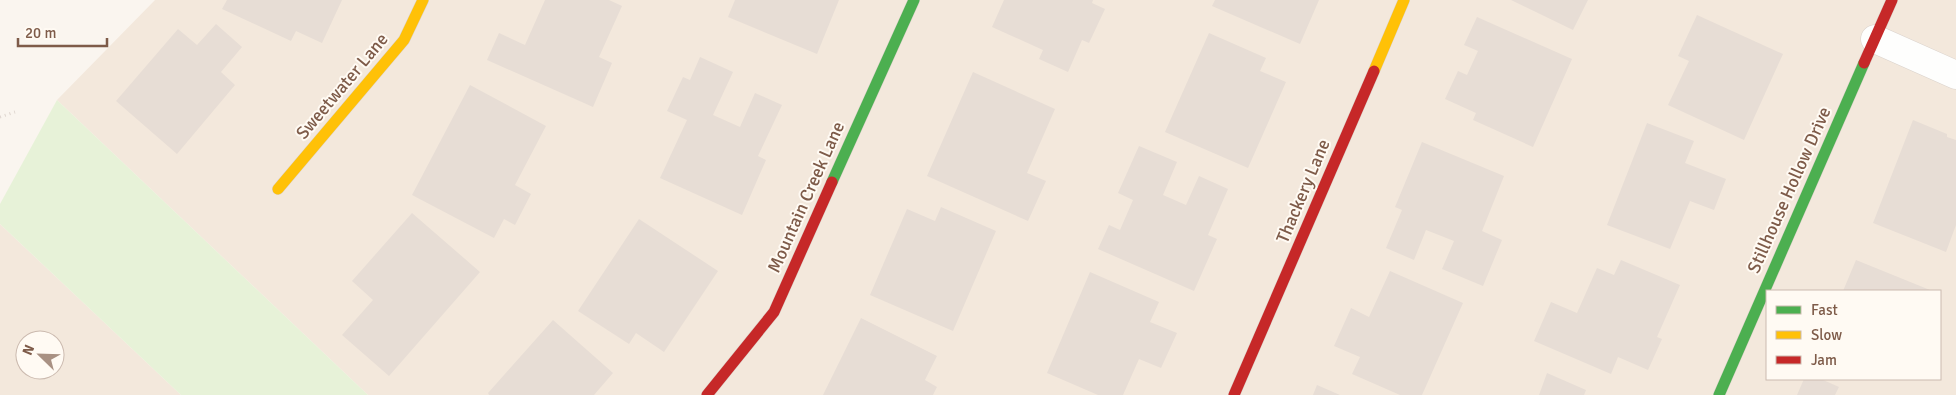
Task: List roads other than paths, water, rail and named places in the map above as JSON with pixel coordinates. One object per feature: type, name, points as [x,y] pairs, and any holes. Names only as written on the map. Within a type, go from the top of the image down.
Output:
[{"type":"street","name":"Sweetwater Lane","points":[[278,189],[404,40],[423,0]]},
{"type":"street","name":"Mountain Creek Lane","points":[[708,395],[774,312],[914,0]]},
{"type":"street","name":"Thackery Lane","points":[[1234,395],[1404,0]]},
{"type":"street","name":"Stillhouse Hollow Drive","points":[[1719,395],[1892,0]]},
{"type":"street","points":[[1875,40],[1956,75]]}]
